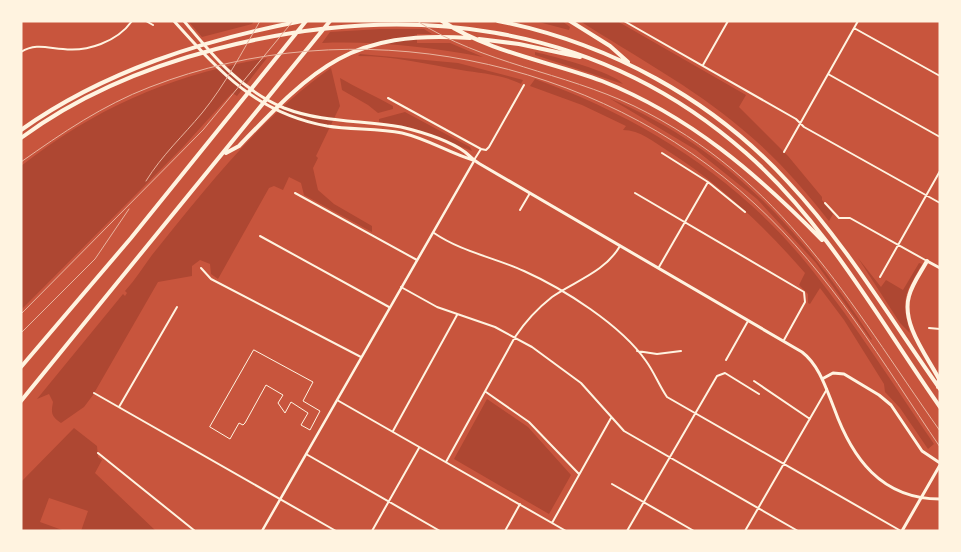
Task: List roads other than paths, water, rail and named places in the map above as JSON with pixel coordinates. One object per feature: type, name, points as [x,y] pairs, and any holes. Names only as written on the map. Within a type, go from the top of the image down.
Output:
[{"type":"highway","points":[[21,367],[94,283],[263,77],[304,21]]},
{"type":"highway","points":[[21,130],[51,110],[95,86],[156,60],[221,40],[304,21]]},
{"type":"highway","points":[[21,401],[224,154],[330,21]]},
{"type":"highway","points":[[442,21],[479,41],[604,82],[644,100],[686,123],[714,142],[758,177],[832,249]]},
{"type":"highway","points":[[498,21],[563,38],[630,64],[685,95],[713,114],[752,147],[788,182],[830,233],[939,388]]},
{"type":"highway","points":[[570,21],[610,46],[630,64]]},
{"type":"highway","points":[[21,138],[83,99],[151,69],[230,45],[319,28],[384,23],[451,25],[514,35],[544,43],[590,59],[650,87],[720,132],[782,187],[832,249],[940,406]]},
{"type":"highway","points":[[224,154],[239,146],[290,92],[326,65],[357,50],[396,39],[454,37],[505,42],[590,59]]},
{"type":"highway","points":[[927,261],[909,294],[907,309],[913,331],[940,379],[939,388]]},
{"type":"main road","points":[[174,21],[226,77],[268,106],[292,117],[323,125],[392,132],[429,141],[474,160],[784,341],[807,356],[822,379],[845,435],[861,462],[877,477],[902,492],[940,499]]},
{"type":"main road","points":[[184,21],[237,79],[279,105],[329,120],[393,126],[421,132],[447,142],[465,152],[474,160]]},
{"type":"main road","points":[[927,261],[940,268]]},
{"type":"main road","points":[[822,379],[833,373],[844,374],[885,399],[919,448],[939,465],[902,531]]},
{"type":"street","points":[[21,52],[36,46],[71,50],[96,46],[120,34],[132,21]]},
{"type":"street","points":[[146,21],[153,25]]},
{"type":"street","points":[[624,21],[630,22],[800,123],[940,203]]},
{"type":"street","points":[[703,66],[728,21]]},
{"type":"street","points":[[784,152],[858,21]]},
{"type":"street","points":[[854,28],[940,76]]},
{"type":"street","points":[[828,74],[940,137]]},
{"type":"street","points":[[388,98],[486,150],[524,85]]},
{"type":"street","points":[[262,531],[481,149]]},
{"type":"street","points":[[662,153],[708,182],[745,212]]},
{"type":"street","points":[[880,277],[940,171]]},
{"type":"street","points":[[658,268],[708,182]]},
{"type":"street","points":[[295,193],[417,260]]},
{"type":"street","points":[[520,210],[530,193]]},
{"type":"street","points":[[635,193],[804,292],[806,297],[804,304],[784,341]]},
{"type":"street","points":[[824,203],[839,218],[850,218],[927,261]]},
{"type":"street","points":[[433,232],[461,249],[523,270],[562,291],[609,325],[638,351],[646,360],[667,396],[902,531]]},
{"type":"street","points":[[260,236],[389,307]]},
{"type":"street","points":[[446,462],[515,336],[539,309],[562,291],[602,267],[613,257],[620,246]]},
{"type":"street","points":[[202,268],[212,278],[362,357]]},
{"type":"street","points":[[401,287],[437,307],[515,336],[572,375],[611,418],[629,434],[798,531]]},
{"type":"street","points":[[119,407],[176,307]]},
{"type":"street","points":[[392,432],[457,315]]},
{"type":"street","points":[[726,360],[748,321]]},
{"type":"street","points":[[929,328],[940,329]]},
{"type":"street","points":[[254,350],[313,382],[303,401],[320,410],[310,430],[301,425],[308,413],[291,402],[285,413],[278,403],[283,395],[266,386],[245,423],[243,425],[240,423],[230,439],[210,427],[254,350]]},
{"type":"street","points":[[638,351],[657,354],[681,351]]},
{"type":"street","points":[[627,531],[719,374],[725,373],[759,394]]},
{"type":"street","points":[[754,381],[810,418]]},
{"type":"street","points":[[745,531],[826,389]]},
{"type":"street","points":[[485,392],[529,422],[579,474]]},
{"type":"street","points":[[94,393],[336,531]]},
{"type":"street","points":[[337,400],[566,531]]},
{"type":"street","points":[[552,523],[611,418]]},
{"type":"street","points":[[372,531],[420,447]]},
{"type":"street","points":[[98,452],[195,531]]},
{"type":"street","points":[[306,454],[440,531]]},
{"type":"street","points":[[612,484],[694,531]]},
{"type":"street","points":[[505,531],[520,504]]},
{"type":"tram line","points":[[146,181],[218,91],[260,21]]},
{"type":"tram line","points":[[21,314],[203,130],[293,21]]},
{"type":"tram line","points":[[417,21],[442,36],[469,48],[579,84],[634,106],[686,136],[732,169],[772,207],[809,247],[842,290],[940,431]]},
{"type":"tram line","points":[[21,333],[95,259],[129,209]]},
{"type":"railway","points":[[21,162],[67,130],[116,102],[150,87],[228,63],[308,51],[389,50],[469,60],[547,81],[622,112],[691,153],[755,204],[808,259],[831,289],[876,351],[940,447]]}]
